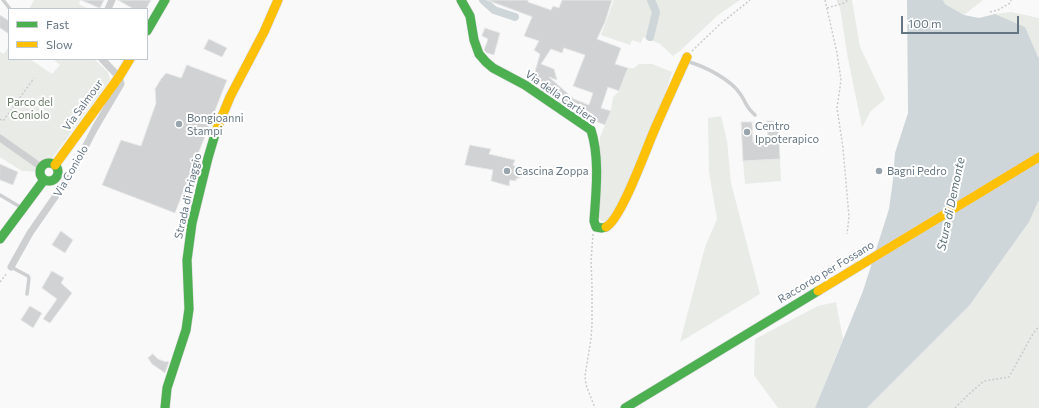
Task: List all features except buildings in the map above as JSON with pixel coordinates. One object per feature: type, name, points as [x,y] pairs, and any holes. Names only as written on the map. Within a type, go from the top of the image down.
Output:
[{"type":"main road","points":[[148,29],[165,0]]},
{"type":"main road","name":"Strada di Priaggio","points":[[165,408],[167,388],[186,330],[189,309],[187,260],[192,223],[208,158],[216,132],[230,97],[264,32],[278,0]]},
{"type":"main road","name":"Via della Cartiera","points":[[461,0],[470,16],[474,40],[479,54],[486,62],[493,68],[525,85],[591,130],[594,135],[594,221],[596,227]]},
{"type":"main road","points":[[596,227],[602,228],[608,226],[622,206],[686,59]]},
{"type":"main road","name":"Via Salmour","points":[[0,239],[44,180],[50,182],[55,179],[58,173],[57,167],[54,165],[119,77],[129,60]]},
{"type":"main road","name":"Raccordo per Fossano","points":[[625,408],[1039,157]]},
{"type":"main road","points":[[44,180],[39,174],[41,166],[46,163],[54,165]]},
{"type":"street","points":[[103,60],[119,77]]},
{"type":"street","name":"Via Coniolo","points":[[11,267],[30,233],[71,174],[95,128],[121,84],[119,77]]},
{"type":"street","points":[[0,138],[41,166]]},
{"type":"lane","points":[[3,0],[9,8]]},
{"type":"lane","points":[[686,59],[711,70],[726,80],[741,94],[748,109],[755,115]]},
{"type":"lane","points":[[0,195],[23,208]]},
{"type":"lane","points":[[11,267],[28,276],[27,294]]},
{"type":"path","points":[[686,59],[695,47],[750,0]]},
{"type":"path","points":[[825,0],[837,53],[841,80],[837,108],[843,148],[849,217],[847,234]]},
{"type":"path","points":[[827,8],[844,3],[848,0]]},
{"type":"path","points":[[990,12],[998,10],[1010,3],[1011,0]]},
{"type":"path","points":[[0,119],[3,121],[34,78]]},
{"type":"path","points":[[595,408],[586,385],[585,376],[592,332],[591,261],[593,235],[596,227]]},
{"type":"path","points":[[0,282],[11,267]]},
{"type":"path","points":[[954,408],[984,381],[1009,377],[1031,337],[1039,326]]},
{"type":"green space","points":[[34,0],[80,0],[79,4],[86,8],[30,8]]},
{"type":"green space","points":[[614,0],[740,0],[718,15],[673,56],[660,44],[643,37],[641,43],[632,40],[630,45],[601,35]]},
{"type":"green space","points":[[836,0],[852,0],[860,47],[885,99],[871,111],[862,127],[848,59],[840,8]]},
{"type":"green space","points":[[943,0],[983,0],[964,15],[945,4]]},
{"type":"green space","points":[[1011,12],[1039,18],[1039,59],[1025,27],[995,14]]},
{"type":"green space","name":"Parco del Coniolo","points":[[8,48],[8,60],[31,60],[52,74],[60,65],[54,60],[95,60],[108,72],[110,80],[42,172],[22,171],[0,157],[0,52],[4,54]]},
{"type":"green space","points":[[639,64],[652,64],[672,72],[659,109],[623,195],[606,221],[601,221],[599,218],[598,164],[600,137],[611,111],[613,97],[619,91],[628,68],[634,68]]},
{"type":"green space","points":[[721,116],[727,141],[731,183],[760,294],[680,342],[705,247],[717,219],[709,172],[708,118]]},
{"type":"green space","points":[[780,159],[781,181],[745,184],[743,161]]},
{"type":"green space","points":[[1039,200],[1039,408],[867,408],[969,306],[1029,222]]},
{"type":"green space","points":[[836,302],[843,339],[815,408],[778,408],[754,375],[755,339],[818,306]]},
{"type":"water","name":"Stura di Demonte","points":[[907,0],[943,0],[945,4],[964,15],[979,18],[995,14],[1025,27],[1039,59],[1039,200],[1029,222],[969,306],[867,408],[815,408],[863,291],[889,209],[895,153],[908,113]]},
{"type":"waterway","points":[[483,0],[494,10],[515,17]]},
{"type":"waterway","points":[[650,37],[656,12],[651,0]]},
{"type":"traffic: fast","points":[[148,29],[165,0]]},
{"type":"traffic: fast","points":[[461,0],[470,16],[474,40],[479,54],[486,62],[493,68],[525,85],[591,130],[596,152],[594,221],[596,227],[606,227]]},
{"type":"traffic: fast","points":[[165,408],[167,388],[186,330],[189,309],[187,260],[192,223],[216,131]]},
{"type":"traffic: fast","points":[[45,163],[53,163],[58,168],[58,172],[56,179],[53,181],[45,181],[40,176],[40,168],[45,163]]},
{"type":"traffic: fast","points":[[0,239],[44,180]]},
{"type":"traffic: fast","points":[[625,408],[818,291]]},
{"type":"traffic: slow","points":[[216,131],[230,97],[264,32],[278,0]]},
{"type":"traffic: slow","points":[[606,227],[612,221],[627,196],[687,57]]},
{"type":"traffic: slow","points":[[55,165],[119,77],[129,60]]},
{"type":"traffic: slow","points":[[818,291],[1039,157]]},
{"type":"place","name":"Bongioanni Stampi","points":[[179,124]]},
{"type":"place","name":"Centro Ippoterapico","points":[[747,132]]},
{"type":"place","name":"Cascina Zoppa","points":[[507,171]]},
{"type":"place","name":"Bagni Pedro","points":[[879,171]]}]
